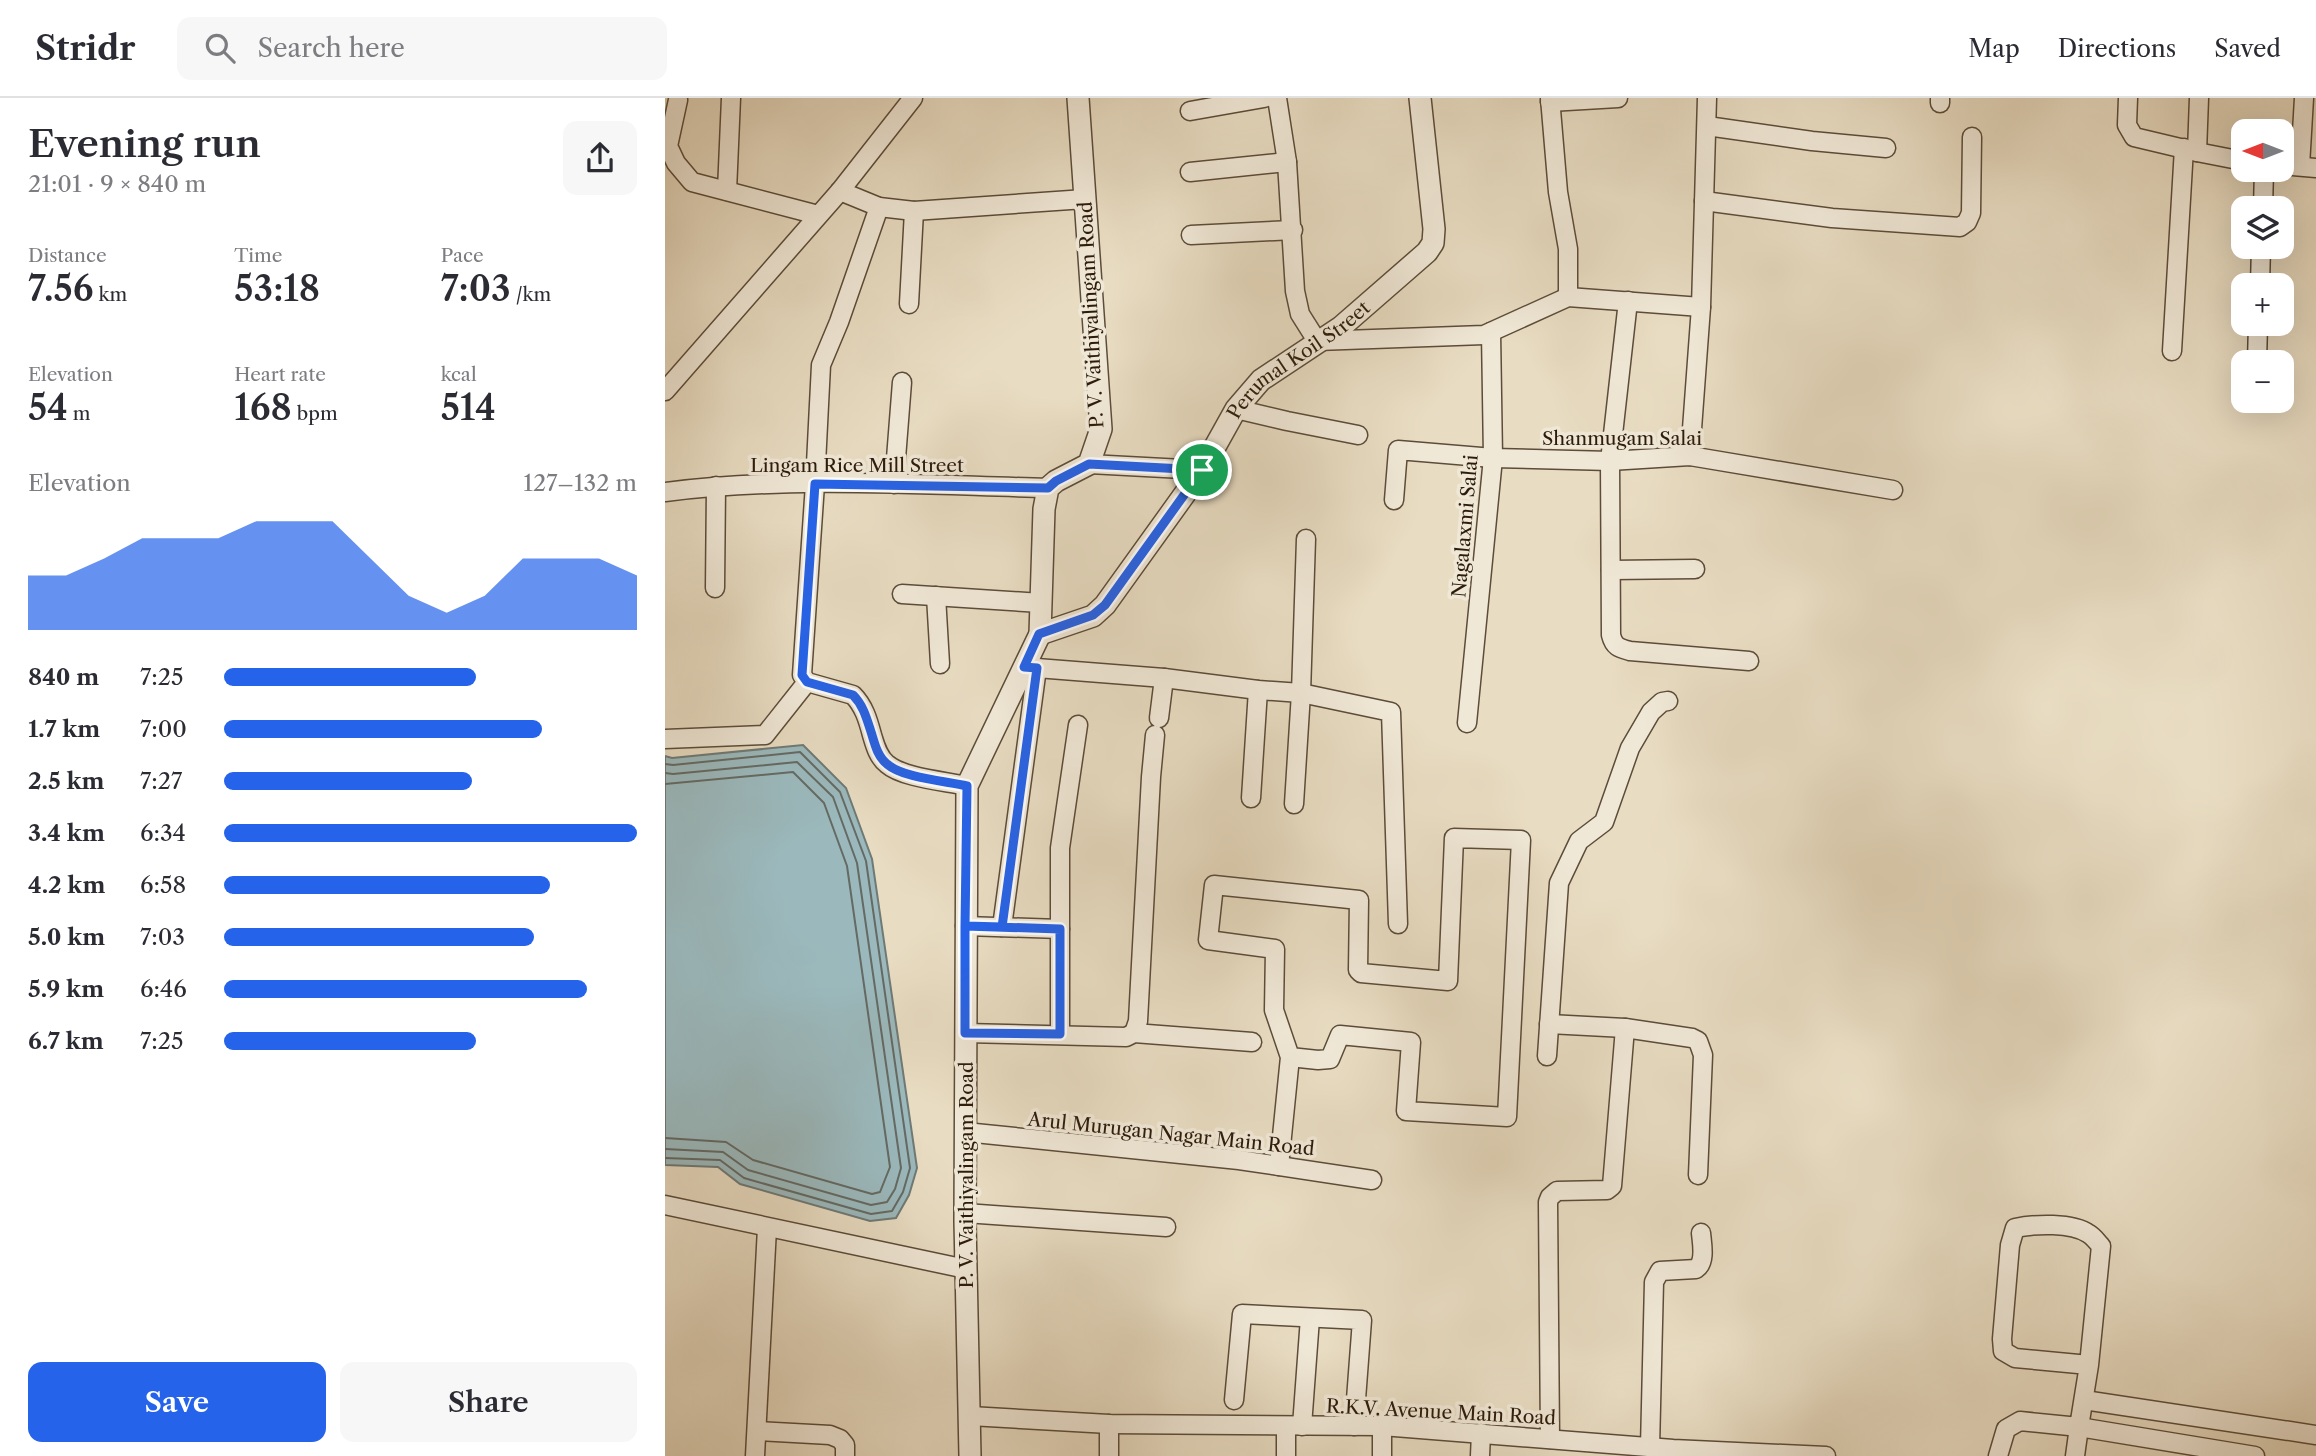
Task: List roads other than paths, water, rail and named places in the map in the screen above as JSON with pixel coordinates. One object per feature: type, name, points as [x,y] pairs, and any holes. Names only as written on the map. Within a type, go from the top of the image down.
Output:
[{"type":"street","points":[[727,191],[731,98]]},
{"type":"street","points":[[666,388],[840,191],[913,98]]},
{"type":"street","name":"P. V. Vaithiyalingam Road","points":[[1078,98],[1101,429],[1089,464]]},
{"type":"street","points":[[1190,111],[1264,98]]},
{"type":"street","points":[[1277,98],[1287,162],[1295,291],[1300,314],[1317,341],[1484,335],[1568,296],[1701,307]]},
{"type":"street","name":"Perumal Koil Street","points":[[1039,634],[1100,610],[1202,470],[1236,409],[1261,380],[1342,327],[1427,253],[1433,243],[1434,229],[1420,98]]},
{"type":"street","points":[[1568,296],[1567,249],[1558,191],[1550,100],[1618,98]]},
{"type":"street","points":[[1690,456],[1701,307],[1707,98]]},
{"type":"street","points":[[2128,98],[2127,125],[2134,137],[2231,159]]},
{"type":"street","points":[[2172,351],[2190,150],[2199,98]]},
{"type":"street","points":[[2299,166],[2304,98]]},
{"type":"street","points":[[678,100],[667,146],[675,163],[692,182],[818,215]]},
{"type":"street","points":[[1707,126],[1886,148]]},
{"type":"street","points":[[1704,201],[1832,218],[1960,227],[1967,222],[1971,213],[1972,137]]},
{"type":"street","points":[[1190,172],[1287,162]]},
{"type":"street","points":[[840,191],[879,207],[915,211],[1085,200]]},
{"type":"street","points":[[879,207],[821,365],[802,675],[807,682],[853,695],[858,700],[880,757],[888,765],[900,772],[967,786]]},
{"type":"street","points":[[909,304],[915,211]]},
{"type":"street","points":[[1191,235],[1293,230]]},
{"type":"street","points":[[1628,301],[1610,461],[1613,643],[1618,648],[1749,661]]},
{"type":"street","name":"Nagalaxmi Salai","points":[[1467,723],[1493,458],[1491,332]]},
{"type":"street","points":[[894,484],[902,382]]},
{"type":"street","points":[[1236,409],[1358,435]]},
{"type":"street","name":"Shanmugam Salai","points":[[1394,500],[1398,450],[1493,458],[1610,461],[1690,456],[1893,490]]},
{"type":"street","points":[[1048,488],[1089,464],[1202,470]]},
{"type":"street","name":"Lingam Rice Mill Street","points":[[665,492],[795,482],[1048,488]]},
{"type":"street","points":[[715,588],[716,486]]},
{"type":"street","name":"P. V. Vaithiyalingam Road","points":[[970,1456],[965,1213],[967,786],[1030,667],[1039,634],[1044,509],[1048,488]]},
{"type":"street","points":[[1294,804],[1306,539]]},
{"type":"street","points":[[1611,570],[1695,569]]},
{"type":"street","points":[[902,594],[1041,603]]},
{"type":"street","points":[[936,596],[940,664]]},
{"type":"street","points":[[1002,927],[1030,667],[1301,693],[1391,712],[1398,923]]},
{"type":"street","points":[[1134,1032],[1138,1021],[1151,776],[1164,678]]},
{"type":"street","points":[[665,739],[765,735],[807,682]]},
{"type":"street","points":[[1251,798],[1258,690]]},
{"type":"street","points":[[1547,1056],[1559,883],[1579,841],[1604,822],[1630,748],[1651,712],[1662,702],[1668,701]]},
{"type":"street","points":[[1060,1034],[1060,848],[1078,726]]},
{"type":"street","points":[[1279,1166],[1290,1057],[1274,1010],[1275,949],[1207,940],[1214,885],[1359,900],[1358,970],[1361,973],[1448,981],[1454,838],[1521,840],[1507,1117],[1406,1111],[1411,1042],[1340,1035],[1330,1059],[1290,1057]]},
{"type":"street","points":[[965,926],[1060,929]]},
{"type":"street","points":[[1549,1024],[1625,1028],[1692,1038],[1701,1045],[1703,1055],[1698,1175]]},
{"type":"street","points":[[1550,1439],[1549,1196],[1557,1191],[1607,1190],[1612,1186],[1625,1028]]},
{"type":"street","points":[[965,1033],[1126,1037],[1134,1032],[1252,1041]]},
{"type":"street","name":"Arul Murugan Nagar Main Road","points":[[965,1132],[1279,1166],[1372,1180]]},
{"type":"street","points":[[665,1205],[966,1269]]},
{"type":"street","points":[[965,1213],[1166,1227]]},
{"type":"street","points":[[2075,1456],[2089,1366],[2101,1246],[2090,1234],[2076,1227],[2031,1225],[2015,1228],[2010,1245],[2003,1351],[2015,1357],[2089,1366]]},
{"type":"street","points":[[755,1456],[755,1366],[767,1228]]},
{"type":"street","points":[[1650,1447],[1654,1282],[1660,1271],[1700,1267],[1701,1233]]},
{"type":"street","points":[[1234,1400],[1242,1314],[1362,1320],[1354,1426]]},
{"type":"street","points":[[1286,1456],[1294,1426],[1310,1318]]},
{"type":"street","points":[[2084,1400],[2316,1435]]},
{"type":"street","name":"R.K.V. Avenue Main Road","points":[[969,1416],[1109,1424],[1382,1426],[1550,1439],[1584,1449],[1650,1447],[1672,1452],[1826,1456]]},
{"type":"street","points":[[1998,1456],[2006,1429],[2020,1421],[2080,1427],[2255,1456]]},
{"type":"street","points":[[1109,1424],[1109,1456]]},
{"type":"street","points":[[1382,1426],[1382,1456]]},
{"type":"street","points":[[757,1431],[829,1435],[840,1439],[845,1445],[845,1456]]},
{"type":"street","points":[[1480,1456],[1481,1433]]},
{"type":"water","points":[[803,745],[846,788],[872,859],[917,1168],[909,1195],[896,1218],[870,1221],[740,1184],[718,1167],[665,1165],[665,756],[672,758]]}]
